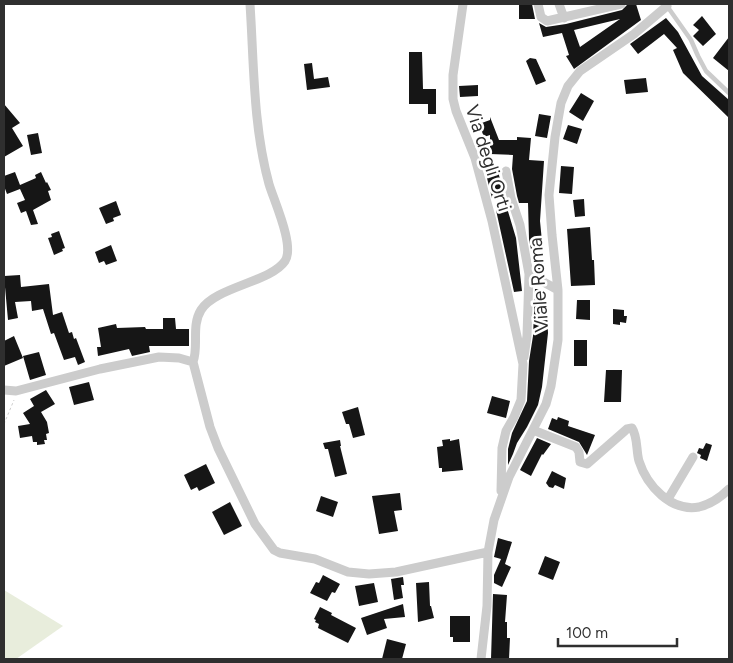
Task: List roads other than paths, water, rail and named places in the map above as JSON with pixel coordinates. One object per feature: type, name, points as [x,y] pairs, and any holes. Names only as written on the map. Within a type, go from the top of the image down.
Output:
[{"type":"street","points":[[250,4],[260,138],[269,184],[286,239],[287,254],[284,262],[273,270],[216,297],[204,306],[197,321],[196,347],[193,362],[210,427],[218,448],[255,524],[274,550],[283,554],[315,559],[352,573],[370,574],[396,572],[488,552]]},
{"type":"street","name":"Via degli Orti","points":[[463,4],[453,75],[453,99],[475,158],[492,221],[523,364],[520,400],[505,434],[502,448],[500,468],[501,497]]},
{"type":"street","points":[[538,4],[539,14],[542,19],[547,21],[621,4]]},
{"type":"street","points":[[559,4],[564,18]]},
{"type":"street","name":"Viale Roma","points":[[481,659],[486,612],[488,552],[494,520],[512,471],[544,409],[551,386],[560,326],[549,195],[555,131],[562,99],[571,82],[584,68],[634,34],[666,5]]},
{"type":"street","points":[[506,171],[511,198],[520,225],[529,274],[527,336],[523,364]]},
{"type":"street","points":[[529,274],[558,290]]},
{"type":"street","points":[[4,390],[18,390],[159,356],[179,358],[193,362]]},
{"type":"street","points":[[533,430],[576,447],[579,452],[580,462],[587,464],[627,429],[632,428],[635,434],[640,462],[646,476],[655,490],[668,499],[683,506],[697,507],[711,502],[729,490]]},
{"type":"street","points":[[668,499],[693,457]]},
{"type":"lane","points":[[666,5],[691,40],[706,70],[729,93]]}]
